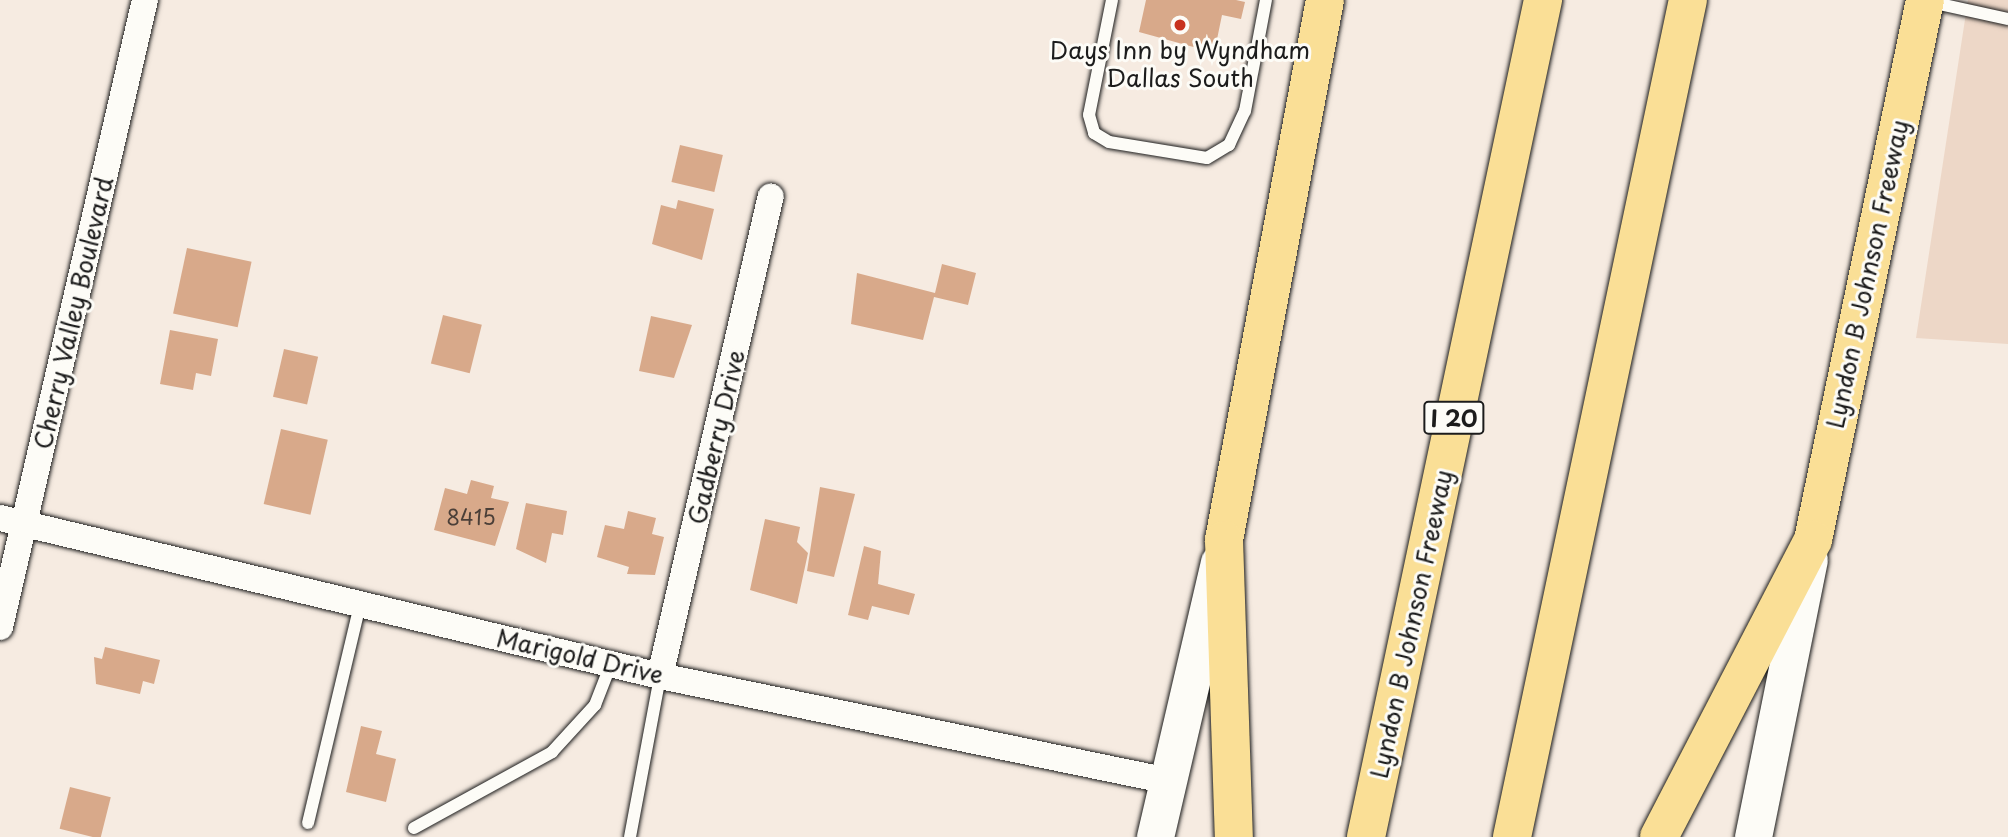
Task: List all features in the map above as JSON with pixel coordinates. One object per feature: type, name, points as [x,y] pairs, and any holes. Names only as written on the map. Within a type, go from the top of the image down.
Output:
[{"type":"main road","points":[[1155,837],[1164,780],[1224,540],[1325,0]]},
{"type":"main road","name":"Lyndon B Johnson Freeway","points":[[1366,837],[1543,0]]},
{"type":"main road","points":[[1512,837],[1688,0]]},
{"type":"main road","name":"Lyndon B Johnson Freeway","points":[[1753,837],[1914,48],[1921,0]]},
{"type":"main road","points":[[1224,540],[1234,837]]},
{"type":"main road","points":[[1659,837],[1813,540]]},
{"type":"street","name":"Cherry Valley Boulevard","points":[[0,627],[12,520],[145,0]]},
{"type":"street","name":"Gadberry Drive","points":[[660,676],[771,197]]},
{"type":"street","name":"Marigold Drive","points":[[12,520],[660,676],[1164,780]]},
{"type":"lane","points":[[1112,0],[1089,115],[1094,133],[1109,142],[1207,158],[1229,145],[1244,111],[1266,0]]},
{"type":"lane","points":[[1921,0],[2008,19]]},
{"type":"lane","points":[[307,823],[360,604]]},
{"type":"lane","points":[[414,828],[552,752],[595,705],[611,664]]},
{"type":"lane","points":[[630,837],[660,676]]},
{"type":"shaded area","points":[[1968,0],[2008,0],[2008,344],[1916,338]]},
{"type":"building","name":"Days Inn by Wyndham Dallas South","points":[[1146,0],[1245,2],[1241,19],[1222,15],[1215,49],[1208,51],[1139,32]]},
{"type":"building","points":[[680,145],[723,155],[714,192],[671,182]]},
{"type":"building","points":[[678,200],[714,209],[702,260],[652,244],[661,205],[676,209]]},
{"type":"building","points":[[187,248],[252,262],[238,327],[173,314]]},
{"type":"building","points":[[942,264],[976,273],[968,305],[934,297],[923,340],[851,324],[857,273],[935,293]]},
{"type":"building","points":[[443,315],[482,325],[470,373],[431,364]]},
{"type":"building","points":[[651,316],[692,325],[674,378],[639,371]]},
{"type":"building","points":[[170,330],[218,339],[211,376],[196,373],[193,390],[160,384]]},
{"type":"building","points":[[284,349],[318,357],[307,405],[273,397]]},
{"type":"building","points":[[281,429],[328,440],[310,515],[264,504]]},
{"type":"building","points":[[471,480],[494,486],[491,498],[509,502],[495,546],[434,530],[445,488],[467,494]]},
{"type":"building","points":[[820,487],[855,494],[834,577],[807,571]]},
{"type":"building","points":[[526,503],[567,511],[563,535],[552,533],[546,563],[516,549]]},
{"type":"building","points":[[628,511],[656,518],[652,534],[664,537],[655,575],[627,574],[629,567],[597,557],[605,525],[624,529]]},
{"type":"building","points":[[765,519],[800,527],[797,542],[808,553],[797,604],[750,590]]},
{"type":"building","points":[[864,546],[881,551],[878,584],[915,594],[909,615],[872,606],[868,620],[848,615]]},
{"type":"building","points":[[105,647],[160,660],[154,684],[143,681],[140,694],[96,684],[94,657],[102,659]]},
{"type":"building","points":[[361,726],[382,731],[376,754],[396,759],[386,802],[346,792]]},
{"type":"building","points":[[70,787],[111,797],[101,837],[60,829]]},
{"type":"place","name":"Days Inn by Wyndham Dallas South","points":[[1180,25]]}]
